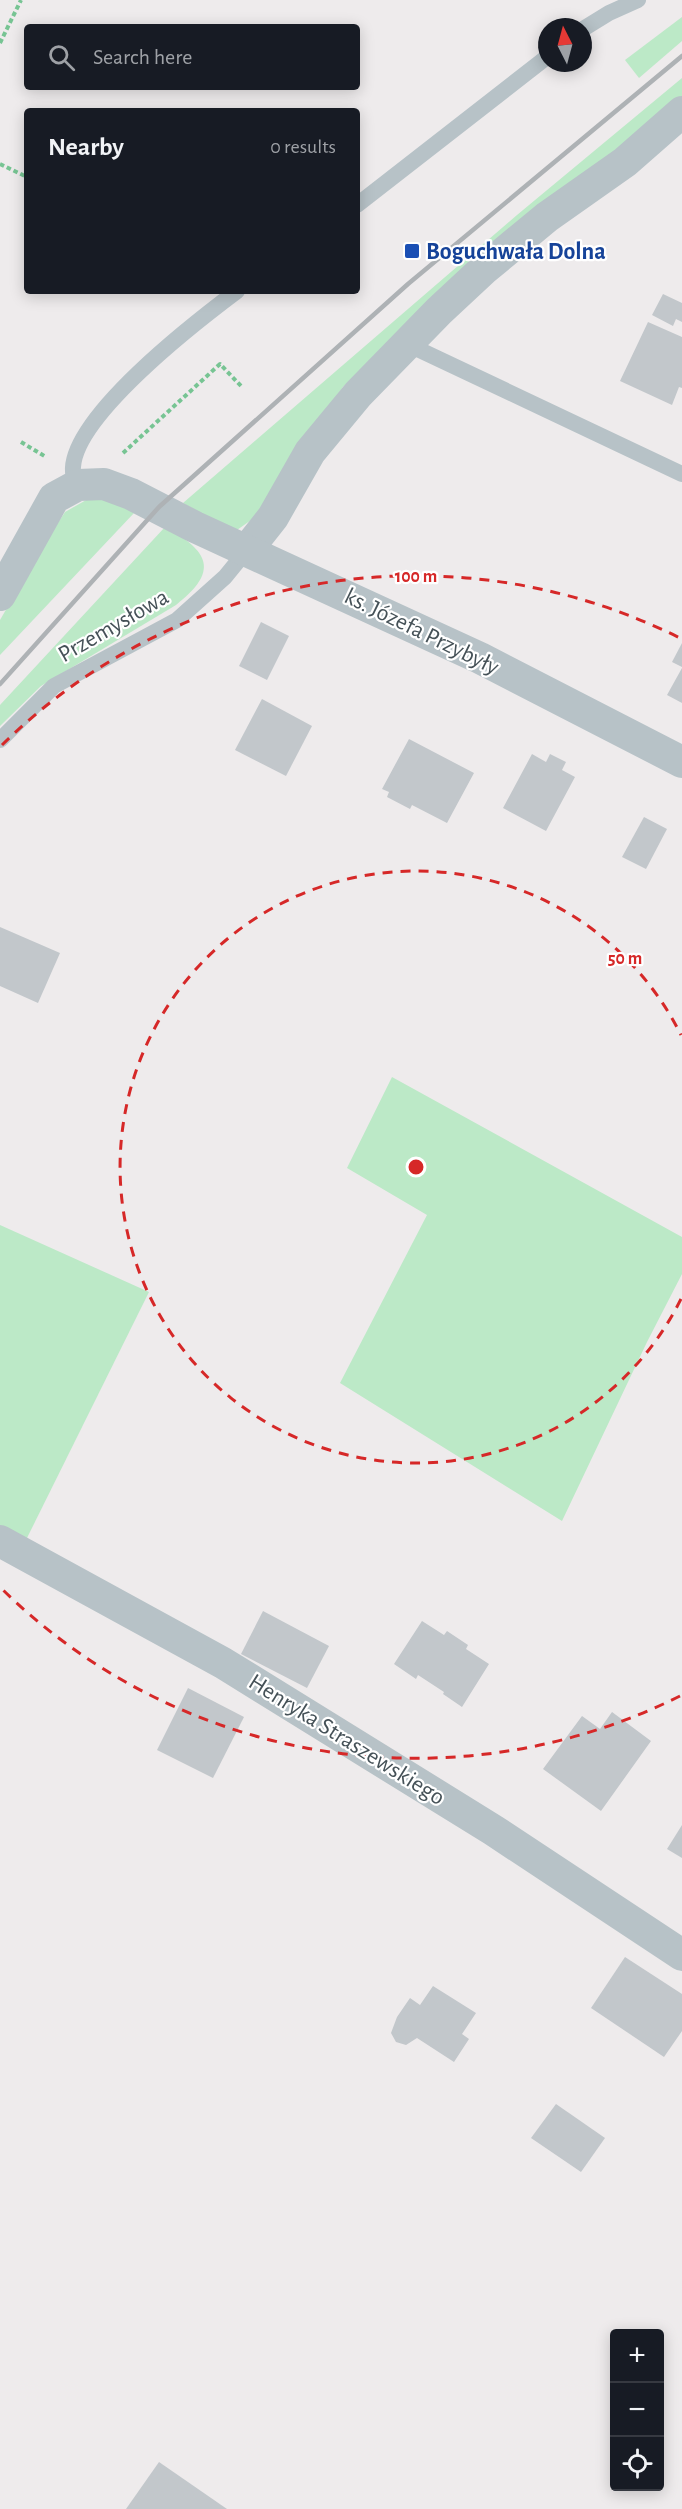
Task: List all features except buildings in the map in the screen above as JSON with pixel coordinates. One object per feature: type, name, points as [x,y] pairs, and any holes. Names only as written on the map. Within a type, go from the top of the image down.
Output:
[{"type":"street","points":[[247,550],[273,517],[310,452],[358,394],[407,344],[483,270],[546,217],[625,162],[682,112]]},
{"type":"street","points":[[0,595],[54,498],[91,484]]},
{"type":"street","name":"ks. Józefa Przybyły","points":[[91,484],[131,494],[159,507],[195,527],[480,658],[682,762]]},
{"type":"street","name":"Henryka Straszewskiego","points":[[0,1542],[223,1663],[493,1830],[682,1955]]},
{"type":"lane","points":[[592,23],[638,0]]},
{"type":"lane","points":[[360,203],[538,64]]},
{"type":"lane","points":[[91,484],[73,472],[79,448],[90,427],[139,373],[189,327],[233,294]]},
{"type":"lane","points":[[407,344],[682,474]]},
{"type":"lane","name":"Przemysłowa","points":[[0,740],[54,686],[177,620],[225,577],[247,550]]},
{"type":"path","points":[[0,43],[21,0]]},
{"type":"path","points":[[0,164],[24,176]]},
{"type":"path","points":[[91,484],[220,364],[241,386]]},
{"type":"green space","points":[[682,17],[682,41],[639,78],[625,60]]},
{"type":"green space","points":[[682,78],[682,104],[424,305],[343,387],[295,454],[254,518],[237,530],[231,531],[183,503],[517,215]]},
{"type":"green space","points":[[110,497],[134,513],[0,655],[0,620],[65,512],[88,499]]},
{"type":"green space","points":[[165,527],[191,545],[204,562],[199,582],[190,593],[176,605],[41,686],[0,726],[0,705]]},
{"type":"green space","points":[[392,1077],[682,1237],[682,1274],[562,1521],[340,1383],[427,1215],[347,1168]]},
{"type":"green space","points":[[0,1225],[149,1292],[24,1544],[0,1532]]},
{"type":"railway","points":[[0,684],[159,507],[408,284],[682,56]]},
{"type":"place","name":"Boguchwała Dolna","points":[[412,251]]}]
